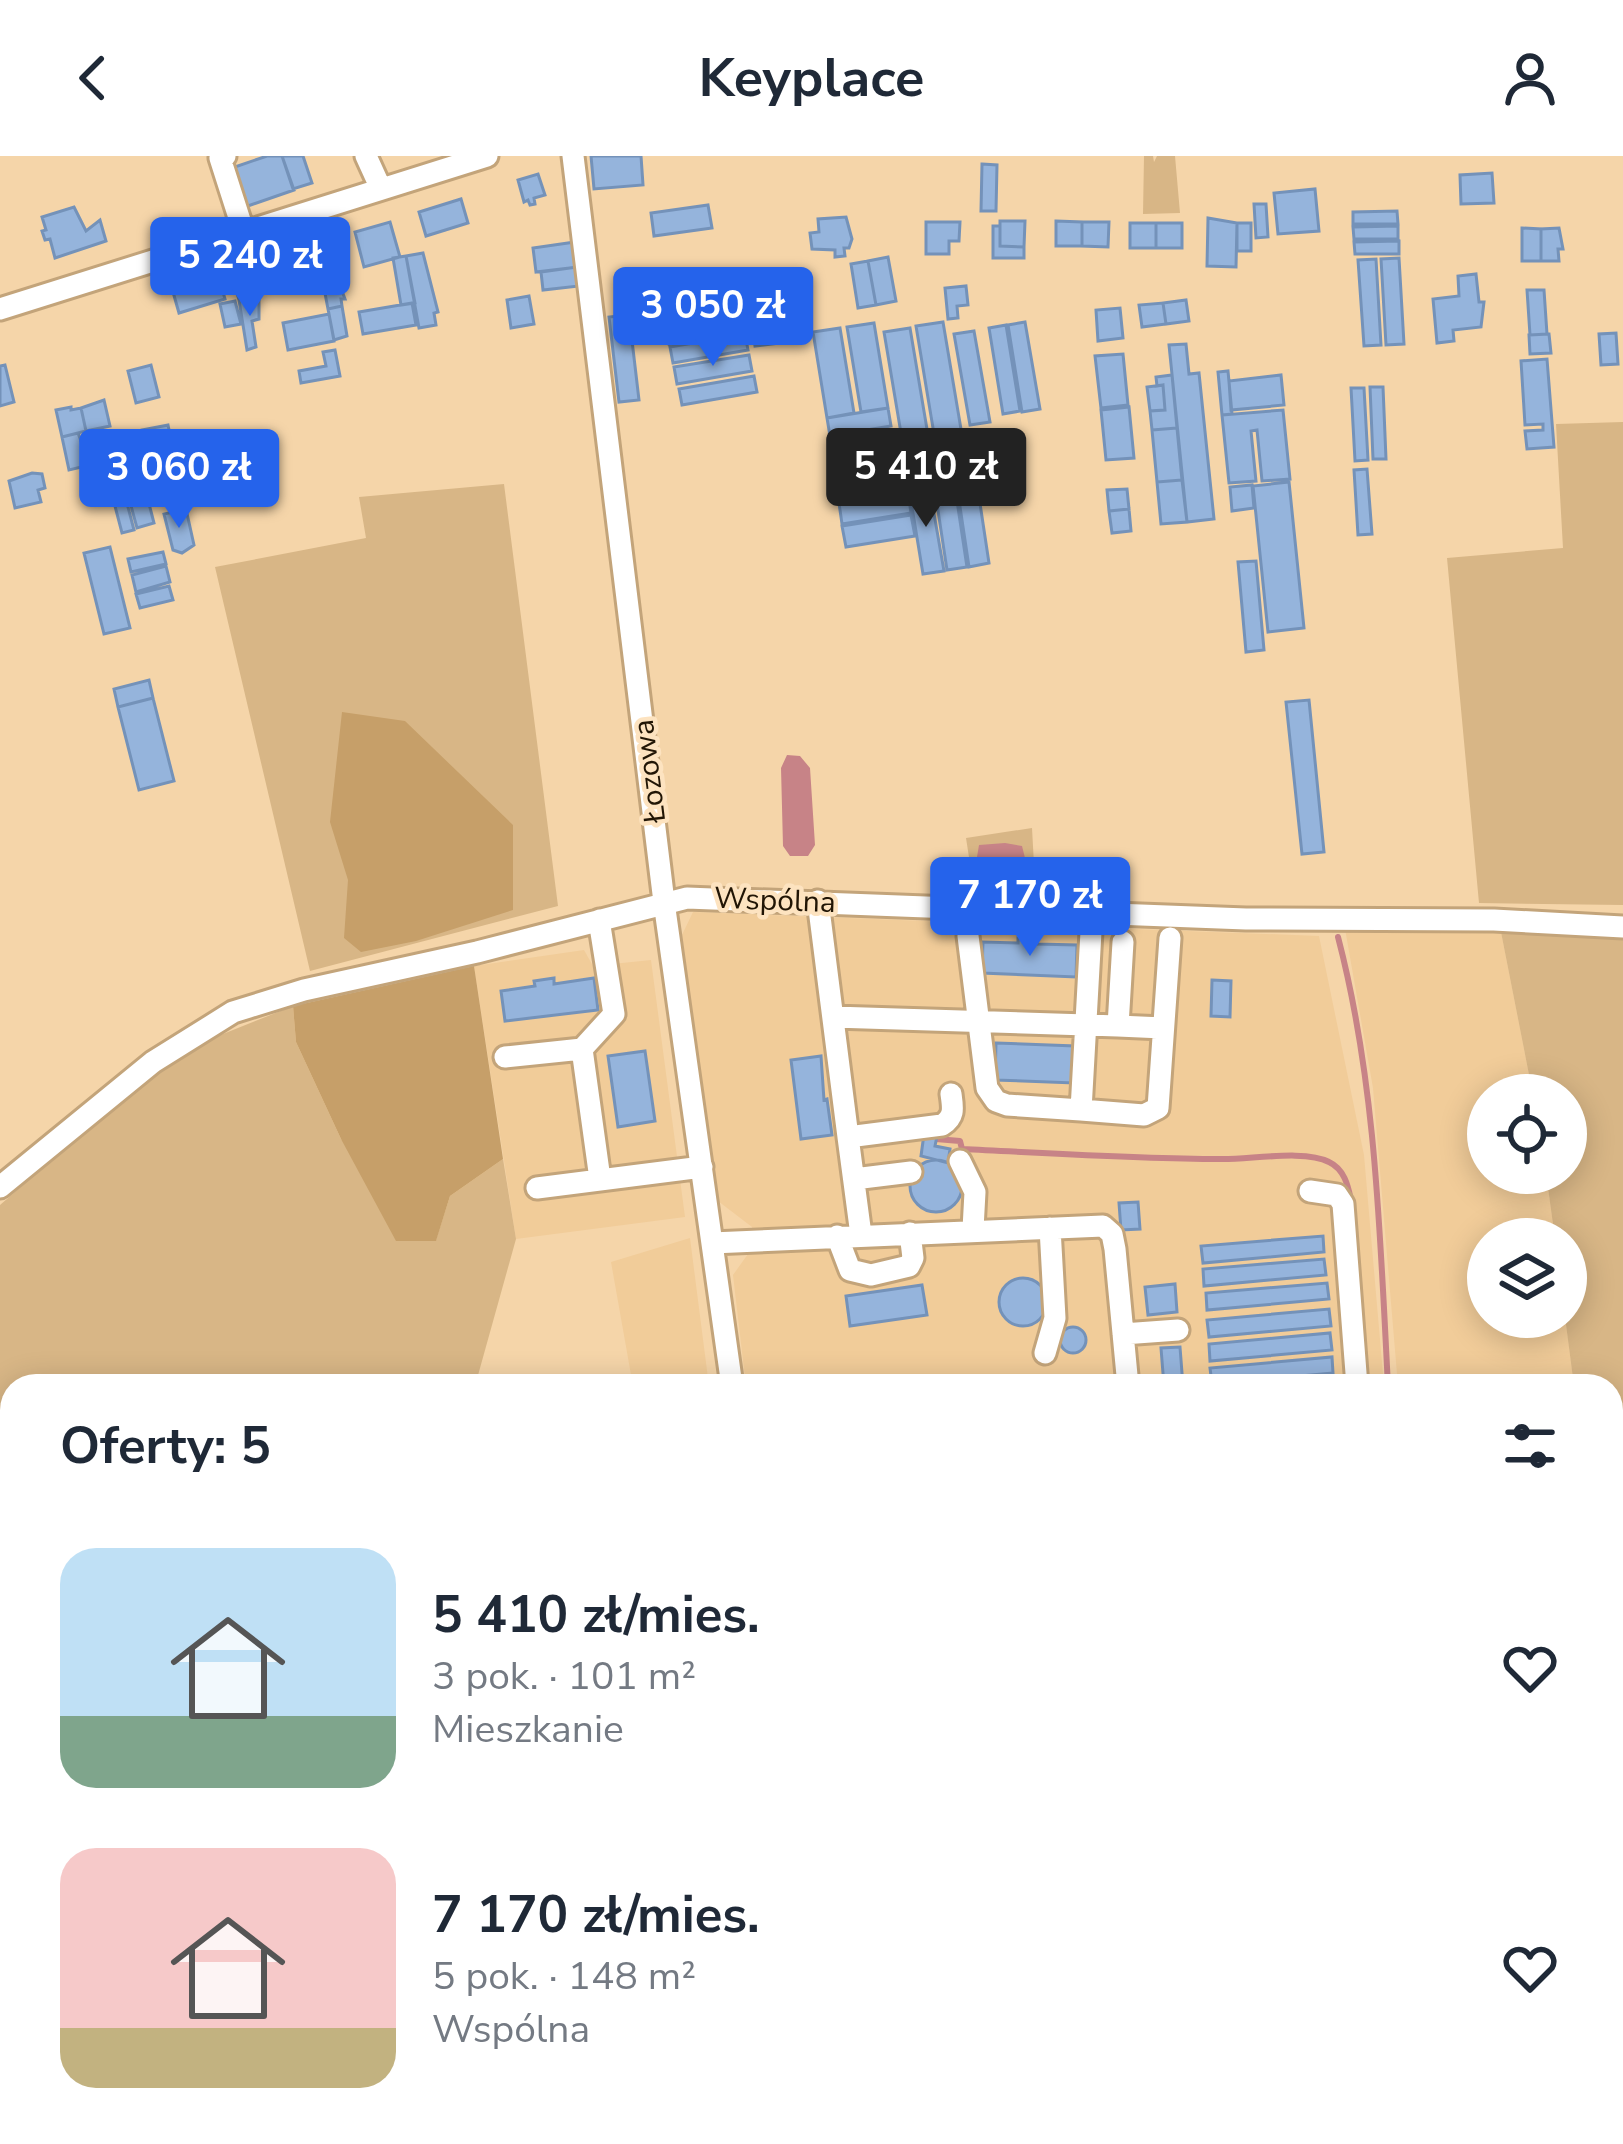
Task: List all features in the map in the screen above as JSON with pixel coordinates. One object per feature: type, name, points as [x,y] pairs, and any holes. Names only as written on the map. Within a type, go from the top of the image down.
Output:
[{"type":"street","points":[[225,156],[220,158],[244,233]]},
{"type":"street","points":[[366,156],[381,189]]},
{"type":"street","points":[[0,309],[487,156]]},
{"type":"street","name":"Łozowa","points":[[573,156],[664,902],[730,1374]]},
{"type":"street","name":"Wspólna","points":[[0,1187],[153,1061],[232,1012],[304,990],[687,898],[1316,921],[1553,921],[1623,927]]},
{"type":"street","points":[[818,901],[861,1235]]},
{"type":"street","points":[[1081,1110],[1092,914]]},
{"type":"street","points":[[505,1058],[582,1049],[614,1014],[599,920]]},
{"type":"street","points":[[968,936],[987,1088],[996,1101],[1153,1114],[1158,1108],[1170,938]]},
{"type":"street","points":[[1118,1026],[1123,942]]},
{"type":"street","points":[[833,1017],[1163,1028]]},
{"type":"street","points":[[582,1049],[600,1179]]},
{"type":"street","points":[[848,1137],[942,1125],[954,1111],[951,1094]]},
{"type":"street","points":[[960,1161],[975,1192],[973,1229]]},
{"type":"street","points":[[537,1188],[702,1167]]},
{"type":"street","points":[[854,1179],[911,1172]]},
{"type":"street","points":[[1310,1191],[1336,1195],[1343,1204],[1356,1374]]},
{"type":"street","points":[[712,1243],[1100,1226],[1110,1231],[1127,1374]]},
{"type":"street","points":[[1045,1353],[1055,1318],[1049,1228]]},
{"type":"street","points":[[837,1236],[850,1270],[871,1275],[909,1266],[914,1258],[910,1233]]},
{"type":"street","points":[[1123,1334],[1178,1330]]},
{"type":"shaded area","points":[[1144,156],[1153,156],[1154,162],[1157,156],[1175,156],[1180,213],[1143,214]]},
{"type":"shaded area","points":[[1623,422],[1623,905],[1479,903],[1447,558],[1563,548],[1556,424]]},
{"type":"shaded area","points":[[504,484],[558,906],[310,971],[215,567],[366,538],[359,497]]},
{"type":"shaded area","points":[[342,712],[405,721],[513,825],[513,910],[416,941],[361,952],[344,938],[348,880],[330,822]]},
{"type":"shaded area","points":[[787,755],[800,756],[810,768],[815,845],[808,856],[790,856],[783,846],[781,768]]},
{"type":"shaded area","points":[[1032,828],[1035,883],[973,883],[966,838]]},
{"type":"shaded area","points":[[979,845],[1022,846],[1027,866],[1015,875],[985,875],[976,863]]},
{"type":"shaded area","points":[[693,912],[1319,936],[1364,1155],[1383,1374],[745,1374],[733,1275],[753,1247],[752,1227],[718,1201],[681,937]]},
{"type":"shaded area","points":[[1344,923],[1500,927],[1529,1074],[1467,1074],[1467,1194],[1549,1194],[1552,1218],[1467,1218],[1467,1338],[1568,1338],[1572,1374],[1397,1374],[1373,1088]]},
{"type":"shaded area","points":[[1500,927],[1623,938],[1623,1374],[1572,1374],[1568,1338],[1587,1338],[1587,1218],[1552,1218],[1549,1194],[1587,1194],[1587,1074],[1529,1074]]},
{"type":"shaded area","points":[[584,950],[593,966],[651,960],[685,1217],[516,1239],[474,966]]},
{"type":"shaded area","points":[[474,966],[503,1159],[450,1196],[436,1241],[396,1241],[296,1042],[293,1006]]},
{"type":"shaded area","points":[[293,1006],[296,1042],[341,1139],[436,1240],[450,1196],[503,1159],[516,1239],[478,1374],[0,1374],[0,1205],[144,1080],[203,1042]]},
{"type":"shaded area","points":[[690,1238],[707,1374],[631,1374],[611,1262]]},
{"type":"building","points":[[282,156],[294,190],[242,208],[229,169]]},
{"type":"building","points":[[282,156],[303,156],[312,183],[293,189]]},
{"type":"building","points":[[591,156],[641,156],[643,185],[594,189]]},
{"type":"building","points":[[982,164],[997,165],[996,211],[981,211]]},
{"type":"building","points":[[1492,173],[1494,203],[1461,204],[1460,175]]},
{"type":"building","points":[[538,174],[545,195],[534,198],[535,204],[530,205],[524,202],[518,180]]},
{"type":"building","points":[[1315,189],[1319,231],[1278,234],[1274,193]]},
{"type":"building","points":[[461,199],[468,223],[426,236],[419,212]]},
{"type":"building","points":[[1254,204],[1266,204],[1268,237],[1256,238]]},
{"type":"building","points":[[708,205],[712,228],[654,236],[651,213]]},
{"type":"building","points":[[74,207],[86,231],[100,220],[106,241],[55,258],[50,239],[45,240],[42,231],[46,230],[42,217]]},
{"type":"building","points":[[1397,211],[1398,224],[1353,224],[1353,212]]},
{"type":"building","points":[[846,217],[852,239],[849,248],[844,248],[845,256],[835,257],[835,250],[812,249],[810,233],[819,232],[818,219]]},
{"type":"building","points":[[1208,218],[1237,223],[1236,267],[1207,266]]},
{"type":"building","points":[[1000,221],[1025,221],[1024,247],[1000,246]]},
{"type":"building","points":[[1056,221],[1082,222],[1082,246],[1056,246]]},
{"type":"building","points":[[390,222],[400,257],[364,267],[355,232]]},
{"type":"building","points":[[926,222],[960,222],[959,241],[949,241],[949,254],[926,254]]},
{"type":"building","points":[[1082,222],[1109,222],[1108,247],[1082,246]]},
{"type":"building","points":[[1130,223],[1156,223],[1156,248],[1130,248]]},
{"type":"building","points":[[1156,223],[1182,223],[1182,248],[1156,248]]},
{"type":"building","points":[[1237,223],[1251,223],[1251,251],[1237,251]]},
{"type":"building","points":[[993,226],[1000,226],[1000,246],[1024,247],[1024,258],[993,258]]},
{"type":"building","points":[[1398,226],[1398,239],[1354,239],[1353,227]]},
{"type":"building","points":[[1522,228],[1541,229],[1541,261],[1522,261]]},
{"type":"building","points":[[1559,228],[1563,249],[1558,249],[1559,261],[1541,261],[1541,229]]},
{"type":"building","points":[[1399,241],[1399,254],[1355,254],[1354,242]]},
{"type":"building","points":[[575,242],[578,267],[536,272],[533,248]]},
{"type":"building","points":[[297,248],[305,278],[239,300],[228,262],[236,259],[238,265]]},
{"type":"building","points":[[423,253],[438,312],[434,313],[436,325],[419,328],[406,256]]},
{"type":"building","points":[[406,256],[415,303],[401,305],[393,258]]},
{"type":"building","points":[[888,257],[896,301],[876,305],[868,261]]},
{"type":"building","points":[[1399,258],[1404,344],[1386,345],[1381,259]]},
{"type":"building","points":[[1376,259],[1381,345],[1364,346],[1358,260]]},
{"type":"building","points":[[868,261],[876,305],[858,308],[851,264]]},
{"type":"building","points":[[577,267],[579,286],[543,290],[541,272]]},
{"type":"building","points":[[217,271],[225,299],[179,313],[171,285]]},
{"type":"building","points":[[1476,274],[1479,302],[1484,302],[1481,327],[1453,330],[1454,341],[1437,343],[1433,299],[1459,296],[1458,276]]},
{"type":"building","points":[[780,278],[782,290],[751,294],[749,281]]},
{"type":"building","points":[[338,280],[345,299],[341,299],[342,306],[328,309],[323,283]]},
{"type":"building","points":[[966,286],[968,305],[957,306],[958,318],[948,319],[945,288]]},
{"type":"building","points":[[1527,290],[1544,290],[1547,334],[1530,335]]},
{"type":"building","points":[[737,293],[740,309],[671,321],[668,305]]},
{"type":"building","points":[[259,296],[259,319],[252,321],[256,347],[247,350],[239,300]]},
{"type":"building","points":[[529,296],[534,324],[511,328],[507,300]]},
{"type":"building","points":[[1186,300],[1189,321],[1166,324],[1163,303]]},
{"type":"building","points":[[235,301],[241,324],[225,327],[220,304]]},
{"type":"building","points":[[412,303],[416,325],[363,334],[359,312]]},
{"type":"building","points":[[1163,303],[1166,324],[1142,327],[1139,305]]},
{"type":"building","points":[[799,304],[801,321],[752,326],[750,310]]},
{"type":"building","points":[[342,306],[347,336],[334,340],[328,309]]},
{"type":"building","points":[[1120,308],[1123,338],[1098,341],[1096,310]]},
{"type":"building","points":[[329,314],[334,341],[288,350],[283,323]]},
{"type":"building","points":[[741,314],[744,331],[669,344],[666,327]]},
{"type":"building","points":[[629,315],[639,400],[619,402],[609,317]]},
{"type":"building","points":[[943,322],[963,441],[936,446],[916,326]]},
{"type":"building","points":[[1025,322],[1040,409],[1022,412],[1008,325]]},
{"type":"building","points":[[874,323],[888,408],[861,412],[847,327]]},
{"type":"building","points":[[802,324],[804,340],[755,346],[753,330]]},
{"type":"building","points":[[1006,325],[1020,411],[1003,414],[989,328]]},
{"type":"building","points":[[840,328],[854,413],[827,418],[813,332]]},
{"type":"building","points":[[910,328],[930,447],[904,451],[884,332]]},
{"type":"building","points":[[974,331],[990,422],[970,425],[954,334]]},
{"type":"building","points":[[1616,333],[1618,364],[1601,365],[1599,334]]},
{"type":"building","points":[[745,334],[748,350],[673,363],[670,347]]},
{"type":"building","points":[[1549,334],[1551,353],[1530,354],[1529,335]]},
{"type":"building","points":[[1186,344],[1189,374],[1199,373],[1214,519],[1187,522],[1169,345]]},
{"type":"building","points":[[335,350],[340,376],[301,383],[299,371],[326,366],[323,352]]},
{"type":"building","points":[[1123,354],[1128,405],[1101,408],[1095,356]]},
{"type":"building","points":[[749,355],[752,371],[677,384],[674,367]]},
{"type":"building","points":[[1547,359],[1554,447],[1527,449],[1525,431],[1543,430],[1543,424],[1525,425],[1521,361]]},
{"type":"building","points":[[5,365],[14,402],[0,406],[0,366]]},
{"type":"building","points":[[151,365],[159,397],[136,403],[128,371]]},
{"type":"building","points":[[1228,371],[1232,414],[1222,415],[1218,372]]},
{"type":"building","points":[[1172,375],[1177,428],[1152,430],[1150,411],[1165,410],[1163,385],[1157,386],[1156,377]]},
{"type":"building","points":[[1281,375],[1284,405],[1231,410],[1229,381]]},
{"type":"building","points":[[754,376],[757,392],[682,405],[679,389]]},
{"type":"building","points":[[1163,385],[1165,410],[1150,411],[1147,387]]},
{"type":"building","points":[[1370,387],[1383,387],[1386,459],[1373,459]]},
{"type":"building","points":[[1351,388],[1364,388],[1368,460],[1355,461]]},
{"type":"building","points":[[104,400],[110,426],[86,431],[81,408]]},
{"type":"building","points":[[1129,407],[1134,458],[1106,460],[1101,410]]},
{"type":"building","points":[[81,408],[86,431],[62,437],[56,410]]},
{"type":"building","points":[[888,408],[891,426],[830,436],[827,418]]},
{"type":"building","points":[[1283,410],[1290,479],[1262,481],[1257,430],[1251,431],[1256,481],[1229,483],[1222,415]]},
{"type":"building","points":[[168,425],[175,458],[149,464],[147,454],[143,455],[142,430]]},
{"type":"building","points":[[1177,428],[1182,480],[1157,482],[1152,430]]},
{"type":"building","points":[[78,433],[90,465],[69,470],[62,437]]},
{"type":"building","points":[[898,434],[900,447],[833,456],[831,444]]},
{"type":"building","points":[[132,438],[154,523],[137,528],[114,443]]},
{"type":"building","points":[[900,448],[903,468],[834,479],[831,458]]},
{"type":"building","points":[[1367,469],[1372,534],[1358,535],[1354,470]]},
{"type":"building","points":[[904,470],[907,491],[838,502],[835,481]]},
{"type":"building","points":[[42,474],[41,502],[15,508],[9,481]]},
{"type":"building","points":[[976,477],[989,563],[969,567],[956,480]]},
{"type":"building","points":[[1182,480],[1187,522],[1161,524],[1157,482]]},
{"type":"building","points":[[954,481],[967,567],[947,570],[934,484]]},
{"type":"building","points":[[1289,482],[1304,628],[1268,632],[1253,486]]},
{"type":"building","points":[[122,484],[134,530],[122,533],[110,487]]},
{"type":"building","points":[[929,485],[944,571],[923,574],[909,489]]},
{"type":"building","points":[[1252,485],[1254,508],[1232,511],[1230,487]]},
{"type":"building","points":[[1127,489],[1129,509],[1109,511],[1107,490]]},
{"type":"building","points":[[908,492],[911,513],[842,524],[839,503]]},
{"type":"building","points":[[186,509],[194,545],[182,553],[173,550],[164,514]]},
{"type":"building","points":[[1129,509],[1131,531],[1112,533],[1109,511]]},
{"type":"building","points":[[911,515],[915,536],[846,547],[842,526]]},
{"type":"building","points":[[110,547],[130,628],[104,634],[84,553]]},
{"type":"building","points":[[163,552],[166,564],[131,572],[128,559]]},
{"type":"building","points":[[1256,561],[1264,650],[1246,652],[1238,562]]},
{"type":"building","points":[[166,566],[170,582],[136,592],[132,575]]},
{"type":"building","points":[[169,586],[173,600],[140,608],[136,594]]},
{"type":"building","points":[[149,680],[153,698],[118,707],[114,689]]},
{"type":"building","points":[[153,698],[174,781],[139,790],[118,707]]},
{"type":"building","points":[[1309,700],[1324,852],[1302,854],[1286,702]]},
{"type":"building","points":[[1018,938],[1037,938],[1037,944],[1077,945],[1076,977],[982,973],[983,942],[1018,943]]},
{"type":"building","points":[[554,978],[554,984],[594,978],[598,1010],[505,1021],[501,991]]},
{"type":"building","points":[[1212,980],[1231,981],[1230,1017],[1211,1016]]},
{"type":"building","points":[[996,1043],[1075,1046],[1074,1083],[995,1080]]},
{"type":"building","points":[[645,1051],[655,1121],[618,1127],[608,1056]]},
{"type":"building","points":[[821,1056],[832,1135],[801,1139],[791,1060]]},
{"type":"building","points":[[924,1134],[937,1136],[935,1146],[950,1149],[948,1163],[921,1156]]},
{"type":"building","points":[[936,1160],[954,1168],[962,1186],[954,1204],[936,1212],[918,1204],[910,1186],[918,1168]]},
{"type":"building","points":[[1138,1202],[1140,1229],[1121,1230],[1119,1203]]},
{"type":"building","points":[[1323,1236],[1324,1252],[1203,1263],[1201,1246]]},
{"type":"building","points":[[1324,1259],[1326,1275],[1204,1286],[1203,1269]]},
{"type":"building","points":[[1023,1278],[1040,1285],[1047,1302],[1040,1319],[1023,1326],[1006,1319],[999,1302],[1006,1285]]},
{"type":"building","points":[[1327,1283],[1329,1299],[1207,1310],[1206,1293]]},
{"type":"building","points":[[1175,1284],[1177,1312],[1148,1315],[1145,1287]]},
{"type":"building","points":[[922,1285],[927,1315],[850,1326],[846,1296]]},
{"type":"building","points":[[1329,1309],[1331,1326],[1209,1337],[1207,1320]]},
{"type":"building","points":[[1073,1327],[1086,1340],[1073,1353],[1060,1340]]},
{"type":"building","points":[[1330,1333],[1332,1350],[1210,1361],[1209,1344]]},
{"type":"building","points":[[1180,1347],[1182,1374],[1163,1374],[1161,1348]]},
{"type":"building","points":[[1332,1357],[1333,1373],[1211,1374],[1210,1368]]},
{"type":"waterway","points":[[1338,937],[1368,1103],[1387,1374]]},
{"type":"waterway","points":[[936,1139],[960,1141],[962,1149],[1091,1156],[1306,1156],[1338,1169],[1351,1200]]}]
